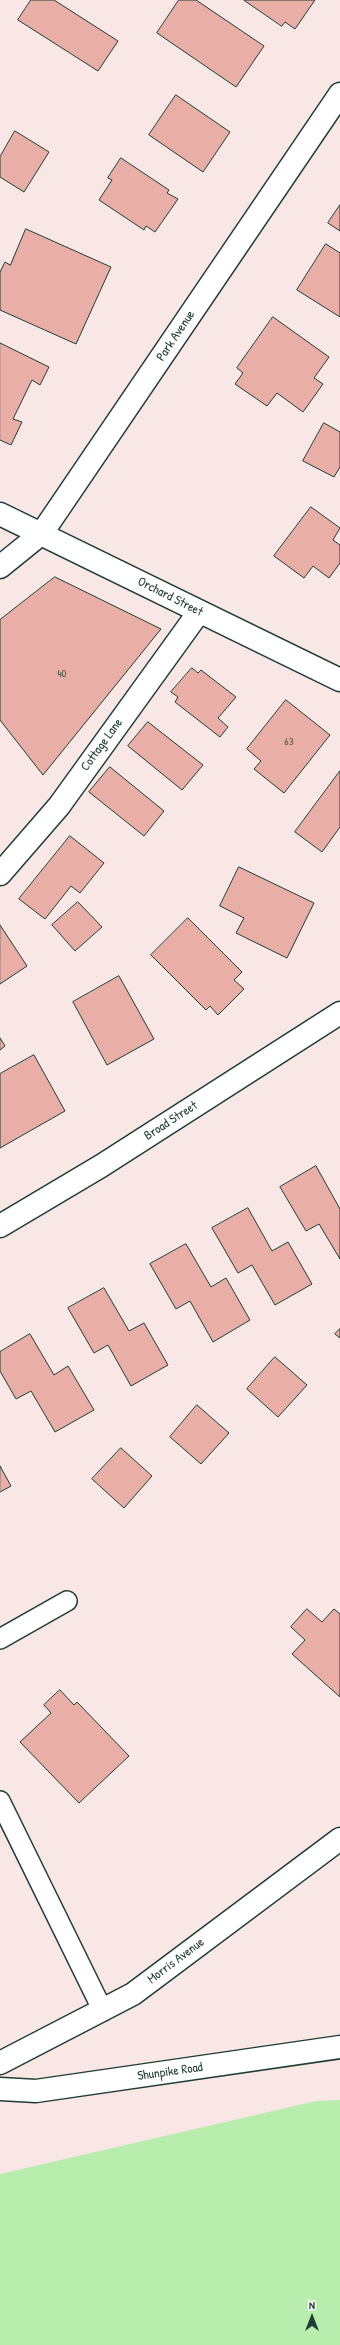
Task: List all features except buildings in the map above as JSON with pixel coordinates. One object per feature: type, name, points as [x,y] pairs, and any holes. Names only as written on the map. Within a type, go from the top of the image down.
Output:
[{"type":"street","name":"Park Avenue","points":[[0,567],[42,533],[338,100]]},
{"type":"street","name":"Orchard Street","points":[[0,514],[42,533],[199,612],[340,680]]},
{"type":"street","name":"Cottage Lane","points":[[0,874],[59,806],[199,612]]},
{"type":"street","name":"Broad Street","points":[[0,1226],[101,1166],[340,1012]]},
{"type":"street","name":"Morris Avenue","points":[[0,2063],[103,2011],[133,1994],[340,1839]]},
{"type":"street","name":"Shunpike Road","points":[[0,2090],[36,2091],[340,2047]]},
{"type":"lane","points":[[0,1639],[67,1601]]},
{"type":"lane","points":[[0,1801],[103,2011]]},
{"type":"green space","points":[[340,2100],[340,2345],[0,2345],[0,2174],[316,2101]]}]
